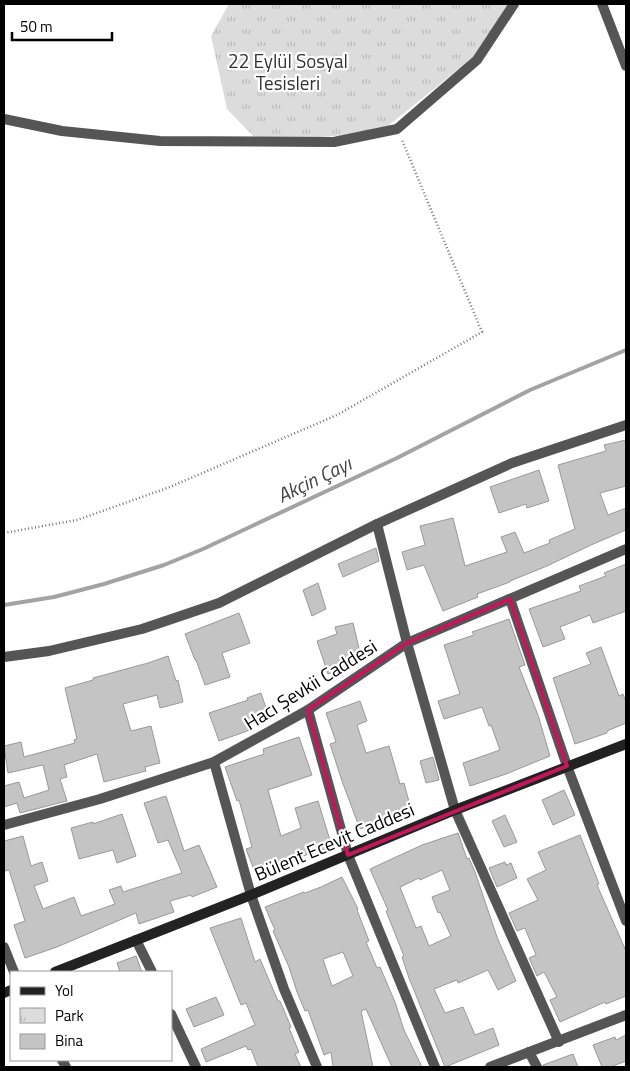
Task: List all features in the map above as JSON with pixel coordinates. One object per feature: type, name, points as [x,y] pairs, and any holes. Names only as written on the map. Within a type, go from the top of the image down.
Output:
[{"type":"main road","name":"Bülent Ecevit Caddesi","points":[[58,971],[251,895],[455,810],[626,744]]},
{"type":"street","points":[[4,119],[62,132],[160,141],[334,142],[397,129],[478,60],[514,4]]},
{"type":"street","points":[[602,4],[626,66]]},
{"type":"street","points":[[4,657],[48,651],[142,629],[219,603],[377,524],[512,463],[626,425]]},
{"type":"street","points":[[377,524],[455,810],[559,1042]]},
{"type":"street","name":"Hacı Şevkii Caddesi","points":[[4,825],[100,799],[214,762],[308,710],[408,643],[626,549]]},
{"type":"street","points":[[510,599],[567,766],[626,921]]},
{"type":"street","points":[[308,710],[348,855],[435,1067]]},
{"type":"street","points":[[214,762],[251,895],[284,989],[317,1067]]},
{"type":"street","points":[[136,940],[152,971]]},
{"type":"street","points":[[4,947],[14,971]]},
{"type":"street","points":[[490,1067],[626,1015]]},
{"type":"street","points":[[172,1016],[196,1067]]},
{"type":"street","points":[[529,1052],[536,1067]]},
{"type":"path","points":[[4,533],[77,520],[170,488],[337,415],[482,332],[397,129]]},
{"type":"highlighted area","points":[[510,599],[567,766],[348,855],[308,710],[407,643]]},
{"type":"green space","name":"22 Eylül Sosyal Tesisleri","points":[[229,4],[515,4],[485,48],[379,133],[258,141],[227,109],[211,36]]},
{"type":"building","points":[[626,440],[626,486],[600,493],[608,515],[626,508],[626,530],[510,582],[477,594],[478,597],[443,611],[424,565],[407,570],[402,552],[425,545],[420,526],[453,518],[465,566],[507,552],[501,537],[515,532],[524,553],[550,543],[549,540],[575,529],[558,465],[606,451],[604,445]]},
{"type":"building","points":[[539,470],[549,501],[527,508],[526,504],[499,513],[490,487]]},
{"type":"building","points":[[376,548],[379,561],[343,577],[338,564]]},
{"type":"building","points":[[626,564],[626,611],[593,623],[590,615],[560,627],[565,639],[543,647],[529,609],[581,591],[579,586],[606,576],[604,573]]},
{"type":"building","points":[[318,583],[326,609],[312,616],[303,590]]},
{"type":"building","points":[[239,613],[250,643],[222,653],[230,677],[205,685],[185,634]]},
{"type":"building","points":[[509,619],[525,665],[519,667],[538,715],[550,756],[470,786],[463,763],[500,750],[482,707],[444,719],[438,701],[460,694],[444,645],[474,635],[472,632]]},
{"type":"building","points":[[353,623],[362,661],[344,666],[345,668],[328,674],[317,641],[337,634],[335,627]]},
{"type":"building","points":[[601,647],[619,696],[623,694],[626,702],[626,723],[607,731],[607,733],[575,744],[553,678],[591,664],[586,653]]},
{"type":"building","points":[[168,656],[176,681],[178,680],[183,702],[160,708],[157,695],[123,704],[131,731],[151,726],[160,763],[145,767],[146,771],[104,782],[97,754],[64,765],[67,777],[60,779],[67,801],[20,813],[17,803],[4,807],[4,786],[19,782],[24,798],[49,790],[43,765],[8,773],[4,746],[21,742],[24,757],[75,743],[74,740],[77,739],[65,688]]},
{"type":"building","points":[[261,693],[269,717],[248,725],[250,730],[219,741],[209,713],[248,700],[247,698]]},
{"type":"building","points":[[360,701],[367,721],[357,725],[366,753],[389,746],[400,784],[404,783],[412,813],[393,818],[393,816],[360,829],[330,744],[336,742],[326,713]]},
{"type":"building","points":[[299,737],[312,775],[268,790],[281,836],[301,828],[295,808],[318,801],[332,847],[293,859],[256,875],[246,849],[252,847],[239,800],[237,801],[225,767],[264,754],[263,749]]},
{"type":"building","points":[[433,757],[439,780],[426,783],[420,761]]},
{"type":"building","points":[[564,790],[575,815],[553,825],[542,800]]},
{"type":"building","points":[[166,796],[184,851],[199,845],[217,887],[192,897],[191,895],[170,901],[174,912],[139,924],[136,913],[57,947],[25,958],[14,925],[25,921],[9,870],[5,871],[4,841],[23,836],[31,866],[42,862],[48,881],[34,886],[43,909],[74,897],[81,916],[115,904],[109,890],[121,886],[123,892],[182,873],[168,840],[158,843],[144,803]]},
{"type":"building","points":[[122,814],[136,856],[117,863],[113,850],[79,859],[71,828],[93,822],[93,824]]},
{"type":"building","points":[[505,815],[517,842],[504,847],[492,821]]},
{"type":"building","points":[[458,833],[467,859],[469,858],[475,872],[497,937],[516,981],[498,990],[488,970],[458,983],[457,980],[434,989],[445,1013],[463,1007],[475,1035],[493,1028],[499,1045],[445,1067],[409,978],[402,957],[404,956],[386,911],[388,910],[370,869],[422,845]],"holes":[[[442,870],[450,890],[432,897],[438,913],[440,912],[451,936],[429,946],[421,926],[416,928],[400,887]]]},
{"type":"building","points":[[580,835],[599,884],[597,885],[626,951],[626,996],[606,1004],[605,1002],[560,1022],[550,1000],[557,997],[544,972],[537,976],[529,958],[536,955],[525,928],[517,931],[509,913],[538,900],[527,879],[546,870],[538,852]]},
{"type":"building","points":[[505,862],[506,865],[511,863],[517,878],[497,887],[489,868]]},
{"type":"building","points":[[342,877],[358,909],[369,941],[366,942],[377,968],[380,967],[395,1002],[404,1030],[422,1067],[392,1067],[366,1009],[361,1011],[373,1067],[333,1067],[331,1052],[324,1055],[308,1010],[305,1011],[297,992],[265,907],[321,887]],"holes":[[[343,952],[353,976],[332,986],[323,959]]]},
{"type":"building","points":[[241,918],[255,962],[260,959],[291,1027],[289,1028],[299,1052],[295,1054],[301,1067],[258,1067],[251,1049],[248,1050],[246,1046],[206,1062],[201,1049],[255,1025],[246,1003],[241,1005],[210,928]]},
{"type":"building","points":[[136,956],[142,971],[120,971],[117,963]]},
{"type":"building","points":[[216,997],[224,1015],[194,1027],[186,1009]]},
{"type":"building","points":[[626,1035],[626,1061],[610,1067],[602,1067],[593,1045],[615,1037],[616,1040]]},
{"type":"building","points":[[573,1054],[578,1067],[544,1067],[543,1065]]},
{"type":"waterway","name":"Akçin Çayı","points":[[4,605],[54,597],[164,565],[203,549],[397,458],[530,390],[626,350]]}]
